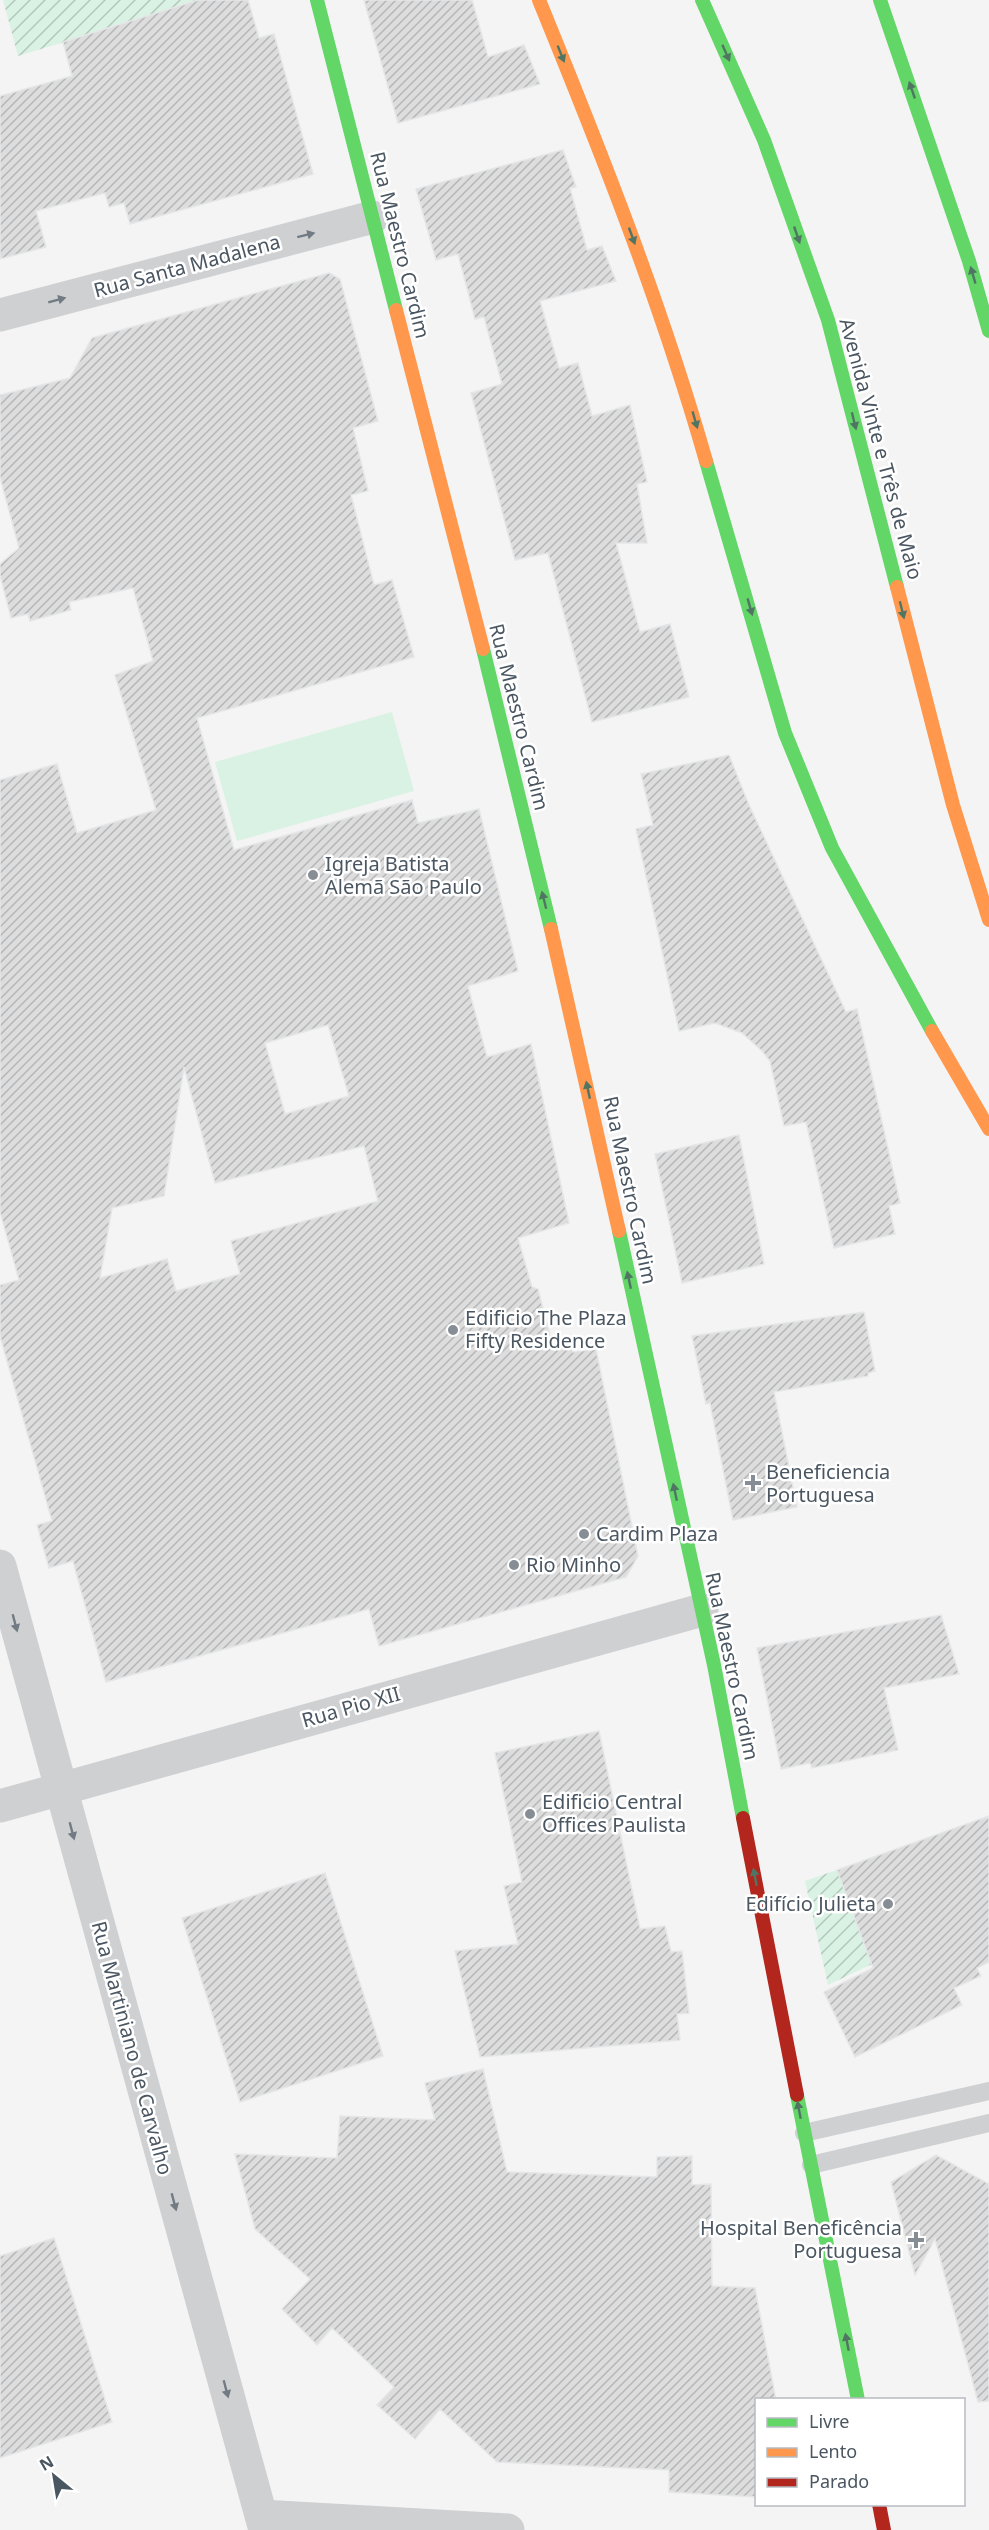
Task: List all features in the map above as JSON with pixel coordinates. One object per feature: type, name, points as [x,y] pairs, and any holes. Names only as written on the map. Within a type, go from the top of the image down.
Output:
[{"type":"main road","name":"Rua Maestro Cardim","points":[[316,0],[488,668],[577,1039],[714,1665],[858,2398]]},
{"type":"main road","points":[[539,0],[603,158],[678,366],[785,734],[832,848],[906,986],[989,1129]]},
{"type":"main road","name":"Avenida Vinte e Três de Maio","points":[[702,0],[764,140],[828,320],[952,805],[989,920]]},
{"type":"main road","points":[[880,0],[969,261],[989,331]]},
{"type":"main road","points":[[879,2506],[884,2530]]},
{"type":"street","name":"Rua Santa Madalena","points":[[0,315],[373,217]]},
{"type":"street","name":"Rua Martiniano de Carvalho","points":[[0,1566],[263,2523]]},
{"type":"street","name":"Rua Pio XII","points":[[0,1806],[638,1626],[702,1610]]},
{"type":"street","points":[[263,2523],[508,2530]]},
{"type":"lane","points":[[804,2133],[989,2091]]},
{"type":"lane","points":[[812,2164],[989,2123]]},
{"type":"green space","points":[[3,0],[203,0],[18,56]]},
{"type":"green space","points":[[392,712],[414,791],[237,841],[215,762]]},
{"type":"green space","points":[[837,1870],[872,1964],[828,1985],[805,1881]]},
{"type":"building","points":[[198,0],[248,0],[259,38],[274,34],[313,174],[130,224],[124,203],[109,207],[105,193],[36,211],[46,247],[0,259],[0,96],[72,76],[63,42]]},
{"type":"building","points":[[364,0],[472,0],[488,57],[524,45],[540,84],[398,123]]},
{"type":"building","points":[[563,150],[576,187],[570,188],[587,250],[602,246],[616,281],[540,301],[559,368],[578,363],[592,416],[630,405],[647,482],[637,484],[647,543],[616,543],[640,632],[670,624],[689,697],[592,722],[548,553],[515,560],[471,393],[502,384],[484,317],[475,319],[458,254],[436,260],[416,189]]},
{"type":"building","points":[[329,273],[340,279],[378,421],[353,428],[368,491],[351,495],[374,585],[392,580],[414,657],[197,718],[234,850],[412,800],[418,823],[479,809],[518,971],[468,986],[487,1057],[531,1044],[569,1223],[518,1238],[532,1287],[538,1289],[554,1350],[572,1345],[573,1352],[596,1349],[638,1556],[626,1577],[379,1646],[369,1609],[106,1682],[73,1561],[49,1568],[37,1525],[52,1521],[0,1336],[0,1285],[19,1280],[0,1212],[0,780],[57,764],[77,833],[156,810],[115,675],[153,661],[133,588],[69,602],[71,610],[30,621],[28,614],[11,618],[0,575],[0,564],[19,548],[0,477],[0,395],[70,378],[92,338]],"holes":[[[328,1025],[349,1096],[285,1114],[265,1043]],[[184,1067],[215,1183],[364,1146],[378,1201],[231,1241],[240,1274],[176,1291],[167,1259],[100,1278],[112,1208],[164,1196]]]},
{"type":"building","points":[[729,755],[749,805],[846,1012],[857,1009],[900,1203],[889,1206],[895,1234],[834,1248],[806,1122],[784,1126],[770,1061],[742,1033],[715,1023],[679,1031],[636,829],[653,825],[641,774]]},
{"type":"building","points":[[739,1135],[764,1264],[682,1283],[655,1154]]},
{"type":"building","points":[[864,1312],[875,1371],[868,1373],[868,1376],[774,1392],[797,1507],[733,1520],[710,1403],[706,1404],[692,1336]]},
{"type":"building","points":[[941,1615],[959,1674],[884,1688],[898,1750],[812,1768],[810,1763],[781,1769],[757,1648]]},
{"type":"building","points":[[599,1731],[640,1929],[665,1926],[671,1952],[682,1951],[689,2013],[677,2014],[680,2040],[480,2057],[455,1951],[518,1944],[504,1886],[522,1882],[495,1753]]},
{"type":"building","points":[[989,1816],[989,1962],[977,1968],[981,1976],[954,1988],[962,2005],[855,2057],[824,1992],[873,1968],[837,1870]]},
{"type":"building","points":[[325,1873],[383,2056],[240,2102],[182,1918]]},
{"type":"building","points":[[483,2069],[507,2172],[657,2177],[657,2157],[692,2156],[692,2185],[711,2184],[712,2286],[755,2288],[776,2398],[755,2398],[755,2497],[669,2492],[669,2470],[497,2462],[440,2409],[415,2439],[377,2405],[394,2387],[332,2328],[317,2345],[282,2309],[310,2279],[255,2229],[235,2154],[337,2158],[340,2116],[435,2120],[425,2083]]},
{"type":"building","points":[[936,2155],[989,2184],[989,2401],[978,2402],[935,2239],[915,2275],[891,2182]]},
{"type":"building","points":[[54,2238],[112,2422],[0,2458],[0,2256]]},
{"type":"traffic: fast","points":[[317,0],[396,310]]},
{"type":"traffic: fast","points":[[702,0],[764,140],[828,320],[897,587]]},
{"type":"traffic: fast","points":[[880,0],[969,261],[989,331]]},
{"type":"traffic: fast","points":[[706,461],[785,733],[832,848],[932,1031]]},
{"type":"traffic: fast","points":[[483,649],[551,929]]},
{"type":"traffic: fast","points":[[619,1231],[714,1665],[743,1818]]},
{"type":"traffic: fast","points":[[797,2095],[858,2398]]},
{"type":"traffic: slow","points":[[539,0],[650,286],[706,461]]},
{"type":"traffic: slow","points":[[396,310],[483,649]]},
{"type":"traffic: slow","points":[[897,587],[953,805],[989,920]]},
{"type":"traffic: slow","points":[[551,929],[619,1231]]},
{"type":"traffic: slow","points":[[932,1031],[989,1129]]},
{"type":"traffic: jam","points":[[743,1818],[797,2095]]},
{"type":"traffic: jam","points":[[879,2506],[884,2530]]},
{"type":"place","name":"Igreja Batista Alemã São Paulo","points":[[313,875]]},
{"type":"place","name":"Edificio The Plaza Fifty Residence","points":[[453,1330]]},
{"type":"place","name":"Beneficiencia Portuguesa","points":[[753,1483]]},
{"type":"place","name":"Cardim Plaza","points":[[584,1534]]},
{"type":"place","name":"Rio Minho","points":[[514,1565]]},
{"type":"place","name":"Edificio Central Offices Paulista","points":[[530,1814]]},
{"type":"place","name":"Edifício Julieta","points":[[888,1904]]},
{"type":"place","name":"Hospital Beneficência Portuguesa","points":[[916,2240]]}]
